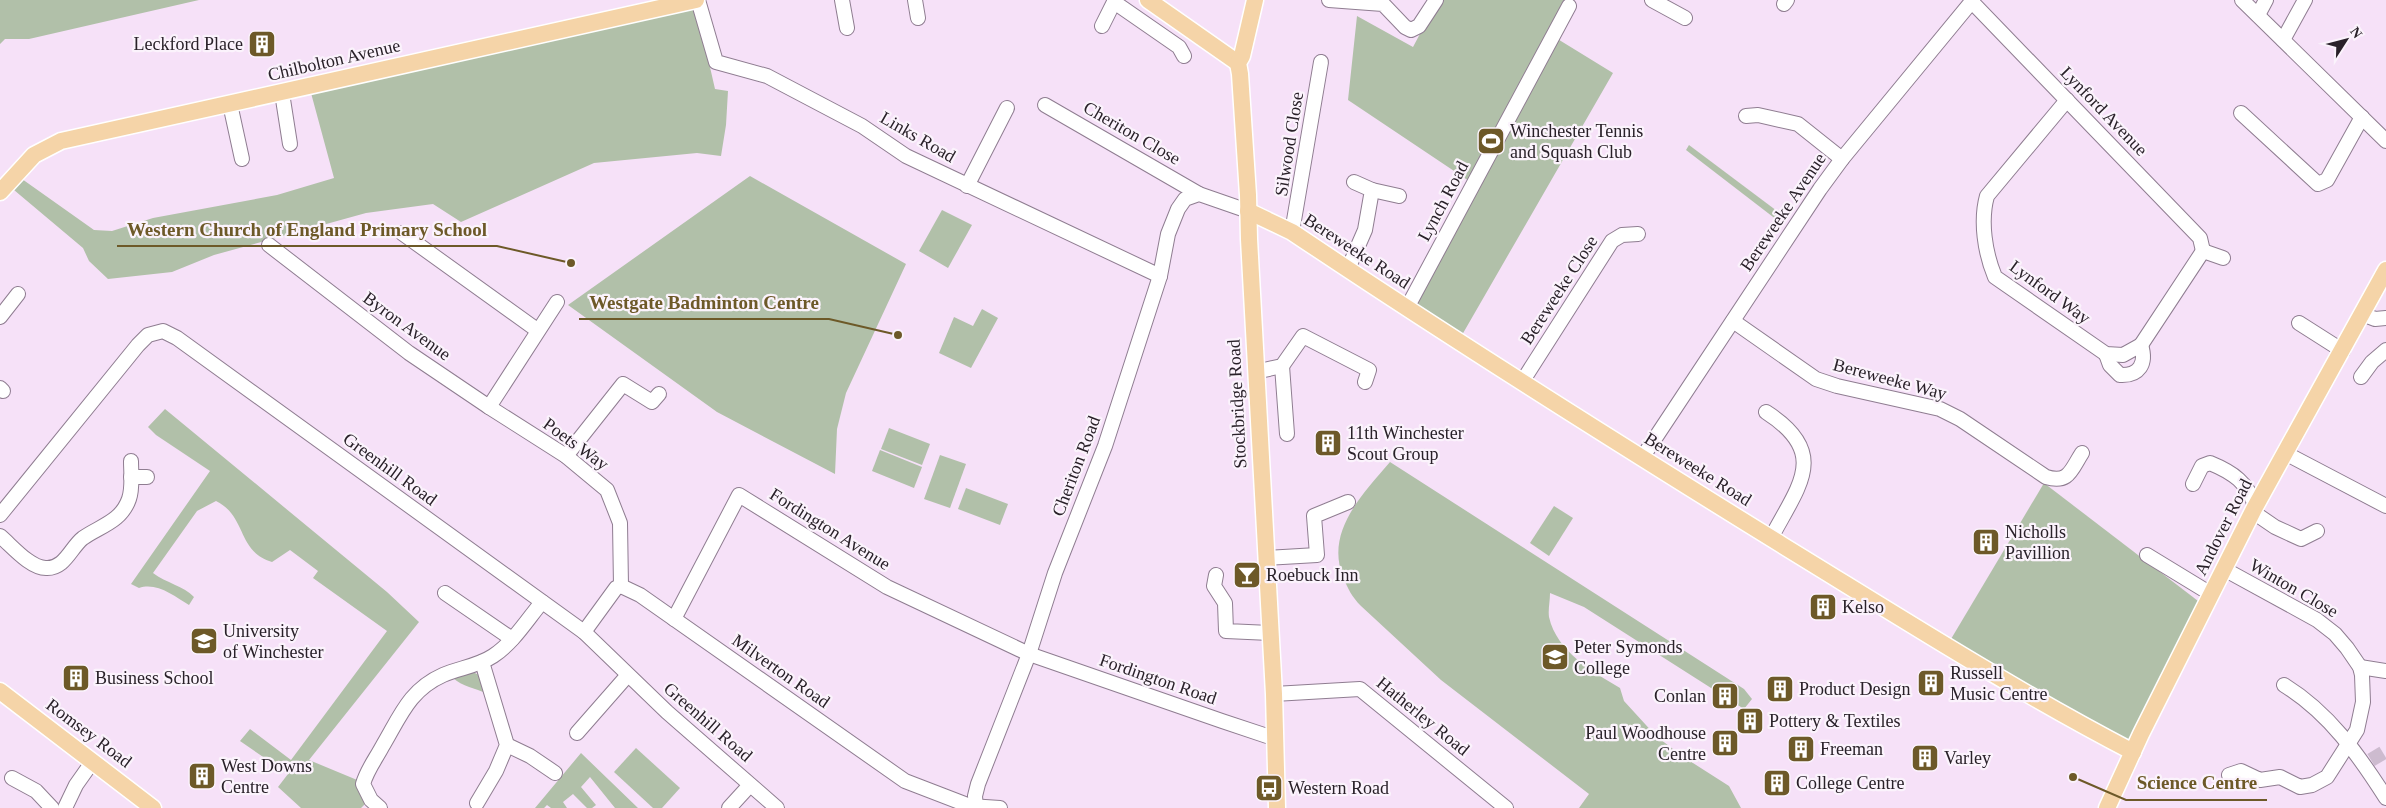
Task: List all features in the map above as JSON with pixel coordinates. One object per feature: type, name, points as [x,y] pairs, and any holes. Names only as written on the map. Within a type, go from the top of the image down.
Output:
[{"type":"main road","name":"Chilbolton Avenue","points":[[0,192],[34,155],[53,144],[697,0]]},
{"type":"main road","points":[[1148,0],[1238,63]]},
{"type":"main road","name":"Stockbridge Road","points":[[1255,0],[1242,56],[1238,63],[1242,97],[1255,372],[1274,694],[1277,808]]},
{"type":"main road","name":"Bereweeke Road","points":[[1248,211],[1292,232],[1522,382],[1771,538],[2051,709],[2133,752]]},
{"type":"main road","name":"Andover Road","points":[[2107,808],[2254,509],[2386,270]]},
{"type":"main road","name":"Romsey Road","points":[[0,691],[153,808]]},
{"type":"street","name":"Links Road","points":[[697,0],[716,62],[767,76],[862,126],[906,156],[1160,276]]},
{"type":"street","points":[[842,0],[848,28]]},
{"type":"street","points":[[914,0],[918,18]]},
{"type":"street","points":[[1329,0],[1384,4],[1405,27],[1411,30],[1419,26],[1436,0]]},
{"type":"street","points":[[1652,0],[1685,18]]},
{"type":"street","points":[[2242,0],[2386,141]]},
{"type":"street","points":[[2258,15],[2266,0]]},
{"type":"street","points":[[2283,40],[2305,0]]},
{"type":"street","points":[[1102,26],[1115,1],[1179,47],[1184,56]]},
{"type":"street","name":"Lynford Avenue","points":[[1972,1],[2200,238],[2203,251]]},
{"type":"street","name":"Bereweeke Avenue","points":[[1642,458],[1790,232],[1842,159],[1972,1]]},
{"type":"street","name":"Lynch Road","points":[[1407,308],[1569,6]]},
{"type":"street","name":"Silwood Close","points":[[1292,232],[1321,62]]},
{"type":"street","points":[[282,93],[290,144]]},
{"type":"street","name":"Lynford Way","points":[[2067,100],[1987,196],[1984,207],[1990,266],[1995,277],[2106,354],[2110,365],[2120,375],[2134,374],[2140,370],[2143,361],[2141,345]]},
{"type":"street","points":[[230,104],[242,159]]},
{"type":"street","name":"Cheriton Close","points":[[1045,105],[1200,194]]},
{"type":"street","points":[[967,186],[1008,108]]},
{"type":"street","points":[[2241,113],[2318,184],[2326,180],[2362,117]]},
{"type":"street","points":[[1746,116],[1758,116],[1798,124],[1842,159]]},
{"type":"street","points":[[1354,182],[1372,190],[1399,196]]},
{"type":"street","points":[[1348,269],[1365,230],[1372,190]]},
{"type":"street","points":[[1200,194],[1248,211]]},
{"type":"street","name":"Cheriton Road","points":[[977,807],[975,796],[978,784],[1029,654],[1056,573],[1105,446],[1160,276],[1168,234],[1178,209],[1185,199],[1200,194]]},
{"type":"street","points":[[402,232],[537,330]]},
{"type":"street","name":"Bereweeke Close","points":[[1522,382],[1612,241],[1622,235],[1638,234]]},
{"type":"street","name":"Byron Avenue","points":[[278,247],[409,353],[517,425]]},
{"type":"street","points":[[2106,354],[2123,355],[2141,345],[2203,251],[2223,258]]},
{"type":"street","points":[[0,317],[18,294]]},
{"type":"street","points":[[488,407],[557,302]]},
{"type":"street","points":[[2362,314],[2375,320],[2386,318]]},
{"type":"street","name":"Bereweeke Way","points":[[1733,321],[1816,379],[1837,386],[1940,409],[1960,419],[2046,477],[2058,481],[2066,477],[2082,453]]},
{"type":"street","points":[[2299,323],[2343,350]]},
{"type":"street","name":"Greenhill Road","points":[[0,515],[138,345],[148,335],[162,331],[177,338],[584,632],[627,676],[777,808]]},
{"type":"street","points":[[1287,434],[1282,366],[1303,336],[1369,370],[1365,382]]},
{"type":"street","points":[[2361,377],[2372,362],[2386,350]]},
{"type":"street","points":[[1255,372],[1282,366]]},
{"type":"street","points":[[566,456],[623,384],[652,402],[659,394]]},
{"type":"street","points":[[1766,412],[1780,421],[1796,437],[1804,460],[1804,474],[1771,538]]},
{"type":"street","name":"Poets Way","points":[[517,425],[566,456],[607,490],[620,523],[621,586]]},
{"type":"street","points":[[2285,452],[2386,506]]},
{"type":"street","points":[[0,536],[33,564],[48,569],[56,566],[84,537],[109,524],[125,506],[129,499],[131,460]]},
{"type":"street","points":[[2193,484],[2202,466],[2210,463],[2240,480],[2253,500],[2254,509],[2275,528],[2301,539],[2317,531]]},
{"type":"street","points":[[131,477],[147,477]]},
{"type":"street","name":"Fordington Avenue","points":[[674,619],[739,495],[887,587],[1029,654]]},
{"type":"street","points":[[1266,558],[1317,555],[1314,516],[1348,502]]},
{"type":"street","points":[[2147,555],[2211,594]]},
{"type":"street","name":"Winton Close","points":[[2224,569],[2317,620],[2335,634],[2360,667]]},
{"type":"street","points":[[1216,574],[1214,586],[1225,603],[1226,631],[1270,633]]},
{"type":"street","points":[[584,632],[616,588],[621,586]]},
{"type":"street","name":"Milverton Road","points":[[621,586],[640,595],[905,781],[977,807]]},
{"type":"street","points":[[445,593],[512,639]]},
{"type":"street","points":[[380,808],[371,800],[363,784],[366,773],[383,746],[394,722],[415,693],[442,675],[482,662],[492,656],[512,639],[542,602]]},
{"type":"street","name":"Fordington Road","points":[[1029,654],[1266,736],[1274,735]]},
{"type":"street","points":[[478,803],[496,772],[507,745],[482,662]]},
{"type":"street","points":[[2229,775],[2241,771],[2260,780],[2280,777],[2300,787],[2312,785],[2327,777],[2350,744],[2357,730],[2363,702],[2360,667],[2386,671]]},
{"type":"street","points":[[577,733],[627,676]]},
{"type":"street","points":[[2284,685],[2304,698],[2368,762],[2386,798]]},
{"type":"street","name":"Hatherley Road","points":[[1274,694],[1360,689],[1506,808]]},
{"type":"street","points":[[507,745],[555,774]]},
{"type":"street","points":[[65,808],[76,785],[93,761]]},
{"type":"street","points":[[12,778],[36,791],[52,808]]},
{"type":"street","points":[[729,808],[750,785]]},
{"type":"street","points":[[977,807],[1000,808]]},
{"type":"green space","points":[[0,0],[199,0],[29,39],[5,39],[0,44]]},
{"type":"green space","name":"Winchester Tennis and Squash Club","points":[[1438,0],[1566,0],[1572,4],[1556,38],[1613,73],[1462,335],[1405,300],[1469,181],[1348,100],[1357,16],[1413,47]]},
{"type":"green space","points":[[696,6],[715,89],[728,91],[726,125],[721,156],[697,153],[594,163],[461,222],[433,204],[366,213],[214,255],[172,272],[108,279],[89,261],[83,248],[14,190],[22,179],[94,230],[112,231],[153,218],[277,195],[334,178],[311,93]]},
{"type":"green space","points":[[1689,145],[1781,214],[1777,220],[1686,150]]},
{"type":"green space","points":[[750,176],[906,264],[846,393],[837,429],[835,474],[717,412],[568,305]]},
{"type":"green space","points":[[942,210],[972,225],[948,268],[919,251]]},
{"type":"green space","points":[[982,309],[998,318],[971,368],[939,353],[954,317],[973,326]]},
{"type":"green space","points":[[165,409],[387,592],[419,622],[309,760],[362,782],[367,802],[361,808],[301,808],[278,787],[288,774],[240,741],[250,729],[291,760],[387,631],[313,578],[318,571],[290,550],[272,562],[261,557],[247,542],[233,515],[216,501],[197,511],[153,573],[190,593],[194,597],[189,605],[159,588],[139,588],[131,584],[210,471],[156,435],[148,427]]},
{"type":"green space","points":[[889,428],[930,444],[922,465],[881,449]]},
{"type":"green space","points":[[880,450],[922,467],[914,488],[872,471]]},
{"type":"green space","points":[[940,455],[966,464],[950,508],[924,499]]},
{"type":"green space","points":[[1390,462],[1744,689],[1752,699],[1744,709],[1584,607],[1550,593],[1549,617],[1553,629],[1568,650],[1587,667],[1620,688],[1624,701],[1656,736],[1682,756],[1729,786],[1741,808],[1579,808],[1589,794],[1441,680],[1361,606],[1350,593],[1343,577],[1339,560],[1339,544],[1350,514]]},
{"type":"green space","points":[[2044,483],[2202,604],[2126,747],[1951,639]]},
{"type":"green space","points":[[966,488],[1008,504],[1000,525],[958,509]]},
{"type":"green space","points":[[1554,506],[1573,518],[1549,556],[1530,543]]},
{"type":"green space","points":[[473,672],[479,675],[487,694],[460,683],[452,677]]},
{"type":"green space","points":[[636,748],[680,788],[662,808],[653,808],[614,772]]},
{"type":"green space","points":[[581,753],[638,808],[615,808],[590,777],[581,787],[596,805],[592,808],[587,808],[573,794],[563,802],[567,808],[551,808],[547,805],[544,808],[535,808]]},
{"type":"tunnel","points":[[2371,760],[2386,751]]},
{"type":"place","name":"Leckford Place","points":[[262,44]]},
{"type":"place","name":"Winchester Tennis and Squash Club","points":[[1491,141]]},
{"type":"place","name":"Western Church of England Primary School","points":[[571,263]]},
{"type":"place","name":"Westgate Badminton Centre","points":[[898,335]]},
{"type":"place","name":"11th Winchester Scout Group","points":[[1328,443]]},
{"type":"place","name":"Nicholls Pavillion","points":[[1986,542]]},
{"type":"place","name":"Roebuck Inn","points":[[1247,575]]},
{"type":"place","name":"Kelso","points":[[1823,607]]},
{"type":"place","name":"University of Winchester","points":[[204,641]]},
{"type":"place","name":"Peter Symonds College","points":[[1555,657]]},
{"type":"place","name":"Business School","points":[[76,678]]},
{"type":"place","name":"Russell Music Centre","points":[[1931,683]]},
{"type":"place","name":"Product Design","points":[[1780,689]]},
{"type":"place","name":"Conlan","points":[[1725,696]]},
{"type":"place","name":"Pottery & Textiles","points":[[1750,721]]},
{"type":"place","name":"Paul Woodhouse Centre","points":[[1725,743]]},
{"type":"place","name":"Freeman","points":[[1801,749]]},
{"type":"place","name":"Varley","points":[[1925,758]]},
{"type":"place","name":"West Downs Centre","points":[[202,776]]},
{"type":"place","name":"Science Centre","points":[[2073,777]]},
{"type":"place","name":"College Centre","points":[[1777,783]]},
{"type":"place","name":"Western Road","points":[[1269,788]]}]
